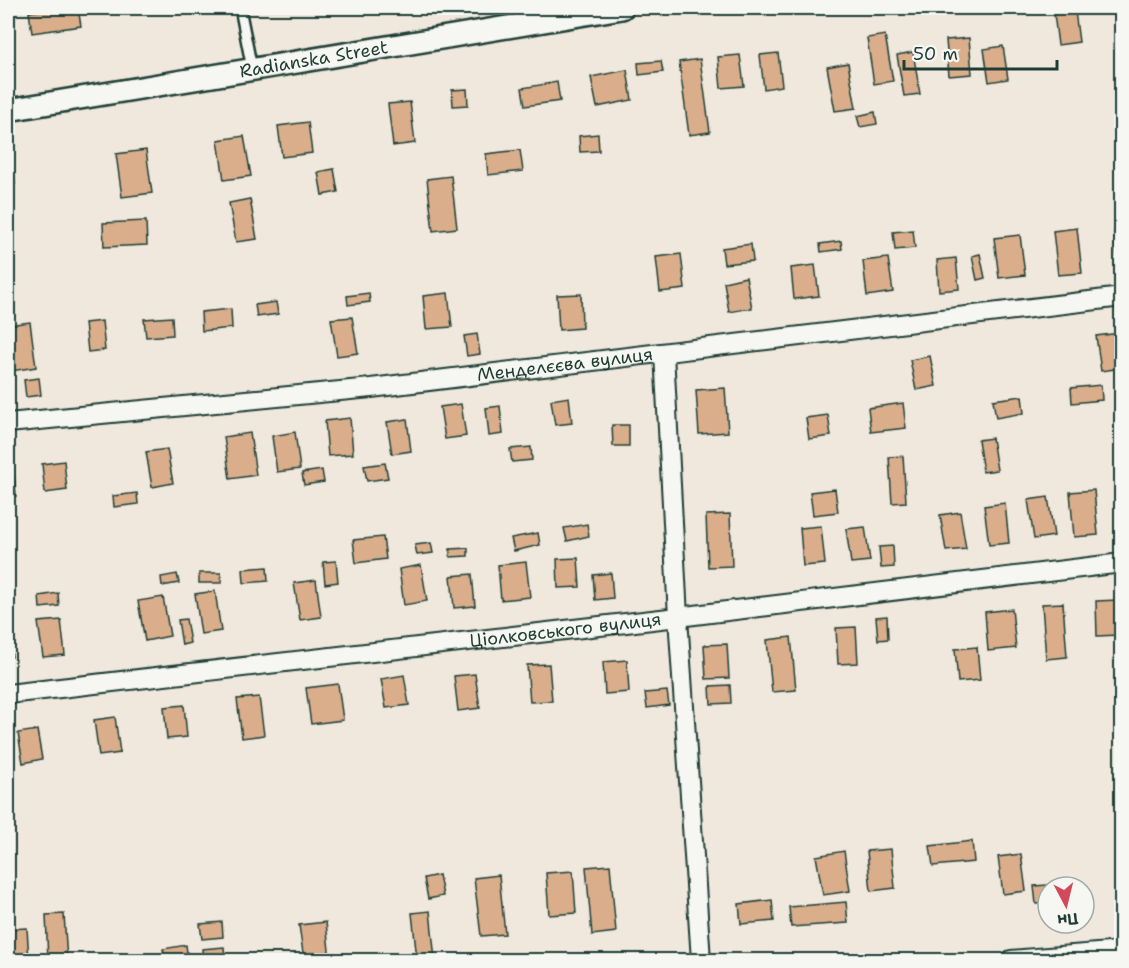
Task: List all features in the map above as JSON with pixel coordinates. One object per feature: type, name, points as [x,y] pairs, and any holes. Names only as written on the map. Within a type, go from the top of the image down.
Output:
[{"type":"street","name":"Radianska Street","points":[[8,110],[622,8]]},
{"type":"street","name":"Менделєєва вулиця","points":[[8,423],[371,388],[1122,297]]},
{"type":"street","points":[[664,353],[678,617],[701,960]]},
{"type":"street","name":"Ціолковського вулиця","points":[[8,694],[1122,563]]},
{"type":"street","points":[[1011,960],[1122,951]]},
{"type":"lane","points":[[240,8],[252,69]]},
{"type":"building","points":[[78,8],[81,26],[32,33],[29,12]]},
{"type":"building","points":[[1075,11],[1079,42],[1058,45],[1054,14]]},
{"type":"building","points":[[885,35],[893,81],[874,84],[867,38]]},
{"type":"building","points":[[969,38],[972,74],[949,76],[946,40]]},
{"type":"building","points":[[1003,46],[1008,79],[989,82],[984,49]]},
{"type":"building","points":[[913,52],[920,94],[904,96],[897,55]]},
{"type":"building","points":[[778,53],[782,86],[764,89],[760,55]]},
{"type":"building","points":[[740,55],[744,86],[721,88],[718,57]]},
{"type":"building","points":[[700,59],[710,132],[689,135],[679,62]]},
{"type":"building","points":[[661,61],[663,72],[639,75],[638,63]]},
{"type":"building","points":[[848,63],[856,108],[835,111],[827,67]]},
{"type":"building","points":[[627,70],[632,100],[597,107],[591,77]]},
{"type":"building","points":[[557,82],[560,101],[525,106],[522,88]]},
{"type":"building","points":[[467,89],[468,105],[453,106],[452,90]]},
{"type":"building","points":[[410,102],[415,143],[393,146],[388,104]]},
{"type":"building","points":[[875,112],[877,124],[860,127],[857,116]]},
{"type":"building","points":[[308,122],[312,153],[282,157],[278,126]]},
{"type":"building","points":[[598,134],[599,151],[580,152],[579,136]]},
{"type":"building","points":[[244,136],[251,176],[224,180],[218,140]]},
{"type":"building","points":[[146,150],[152,193],[122,197],[116,154]]},
{"type":"building","points":[[520,150],[523,171],[488,175],[486,154]]},
{"type":"building","points":[[13,163],[15,184],[8,185],[8,164]]},
{"type":"building","points":[[334,169],[338,192],[322,195],[318,172]]},
{"type":"building","points":[[451,176],[457,228],[433,231],[427,179]]},
{"type":"building","points":[[250,199],[257,239],[236,242],[229,203]]},
{"type":"building","points":[[146,221],[147,245],[104,247],[103,223]]},
{"type":"building","points":[[1077,228],[1082,273],[1058,275],[1053,231]]},
{"type":"building","points":[[913,230],[915,248],[895,250],[893,232]]},
{"type":"building","points":[[1122,230],[1122,270],[1119,271],[1114,231]]},
{"type":"building","points":[[1020,235],[1025,275],[999,278],[994,238]]},
{"type":"building","points":[[841,241],[842,249],[821,252],[820,244]]},
{"type":"building","points":[[751,244],[753,261],[724,264],[722,248]]},
{"type":"building","points":[[681,254],[685,289],[660,292],[656,257]]},
{"type":"building","points":[[980,254],[985,278],[977,280],[972,256]]},
{"type":"building","points":[[888,258],[893,292],[867,296],[863,261]]},
{"type":"building","points":[[956,258],[959,289],[939,291],[937,260]]},
{"type":"building","points":[[815,265],[819,296],[794,299],[791,268]]},
{"type":"building","points":[[746,277],[752,308],[729,312],[724,282]]},
{"type":"building","points":[[369,293],[370,302],[348,305],[347,296]]},
{"type":"building","points":[[448,293],[452,327],[426,329],[423,296]]},
{"type":"building","points":[[581,294],[582,328],[559,330],[557,295]]},
{"type":"building","points":[[276,302],[278,314],[257,317],[255,305]]},
{"type":"building","points":[[231,309],[232,328],[202,331],[201,312]]},
{"type":"building","points":[[172,317],[173,335],[146,337],[144,319]]},
{"type":"building","points":[[352,317],[358,353],[337,356],[331,319]]},
{"type":"building","points":[[102,321],[105,350],[88,352],[85,323]]},
{"type":"building","points":[[30,322],[36,367],[11,371],[8,325]]},
{"type":"building","points":[[1120,333],[1122,368],[1101,371],[1096,336]]},
{"type":"building","points":[[477,334],[480,354],[467,356],[464,336]]},
{"type":"building","points":[[930,356],[936,386],[916,390],[910,360]]},
{"type":"building","points":[[39,378],[41,395],[26,397],[24,380]]},
{"type":"building","points":[[1101,385],[1102,400],[1072,403],[1071,388]]},
{"type":"building","points":[[725,388],[728,432],[699,434],[696,390]]},
{"type":"building","points":[[1022,396],[1024,413],[996,418],[993,400]]},
{"type":"building","points":[[569,397],[572,423],[555,425],[551,400]]},
{"type":"building","points":[[903,403],[906,428],[871,432],[868,408]]},
{"type":"building","points":[[461,404],[466,436],[445,439],[440,407]]},
{"type":"building","points":[[500,406],[503,434],[489,436],[486,408]]},
{"type":"building","points":[[828,415],[831,436],[809,439],[806,418]]},
{"type":"building","points":[[350,418],[353,454],[328,456],[325,421]]},
{"type":"building","points":[[407,419],[411,451],[392,454],[387,422]]},
{"type":"building","points":[[612,425],[629,425],[629,446],[613,446]]},
{"type":"building","points":[[295,432],[300,469],[277,472],[272,436]]},
{"type":"building","points":[[250,433],[256,475],[230,479],[224,437]]},
{"type":"building","points":[[992,438],[997,470],[983,472],[978,440]]},
{"type":"building","points":[[531,447],[532,460],[512,462],[510,449]]},
{"type":"building","points":[[167,449],[173,483],[152,487],[146,452]]},
{"type":"building","points":[[903,456],[906,502],[892,503],[889,457]]},
{"type":"building","points":[[8,461],[13,461],[16,496],[8,497]]},
{"type":"building","points":[[64,461],[67,490],[45,493],[42,464]]},
{"type":"building","points":[[385,463],[388,478],[367,481],[364,466]]},
{"type":"building","points":[[322,470],[324,482],[304,485],[302,473]]},
{"type":"building","points":[[835,489],[838,512],[813,515],[810,492]]},
{"type":"building","points":[[1094,490],[1098,535],[1074,537],[1070,492]]},
{"type":"building","points":[[137,493],[138,504],[114,507],[113,496]]},
{"type":"building","points":[[1048,497],[1054,536],[1034,539],[1028,500]]},
{"type":"building","points":[[1005,503],[1009,543],[989,545],[984,506]]},
{"type":"building","points":[[960,512],[966,549],[946,551],[940,515]]},
{"type":"building","points":[[730,514],[732,566],[708,567],[706,515]]},
{"type":"building","points":[[587,524],[589,536],[567,541],[564,528]]},
{"type":"building","points":[[821,526],[825,564],[803,566],[800,528]]},
{"type":"building","points":[[865,527],[870,561],[851,563],[846,529]]},
{"type":"building","points":[[538,533],[540,545],[514,551],[511,538]]},
{"type":"building","points":[[383,537],[386,559],[356,563],[353,540]]},
{"type":"building","points":[[431,543],[433,553],[417,555],[415,545]]},
{"type":"building","points":[[893,546],[894,567],[881,568],[879,547]]},
{"type":"building","points":[[468,548],[468,556],[450,557],[450,549]]},
{"type":"building","points":[[578,558],[580,587],[558,588],[557,559]]},
{"type":"building","points":[[336,561],[338,582],[325,584],[323,562]]},
{"type":"building","points":[[526,562],[530,597],[501,600],[498,565]]},
{"type":"building","points":[[421,565],[427,601],[404,605],[399,569]]},
{"type":"building","points":[[267,567],[268,581],[244,583],[243,569]]},
{"type":"building","points":[[199,573],[221,573],[221,583],[199,583]]},
{"type":"building","points":[[611,573],[613,598],[595,600],[593,575]]},
{"type":"building","points":[[177,574],[179,583],[162,586],[161,577]]},
{"type":"building","points":[[472,574],[475,606],[454,608],[451,576]]},
{"type":"building","points":[[316,580],[321,617],[300,620],[294,583]]},
{"type":"building","points":[[215,591],[221,631],[201,634],[195,594]]},
{"type":"building","points":[[58,593],[59,606],[40,608],[39,596]]},
{"type":"building","points":[[163,597],[170,636],[145,641],[138,601]]},
{"type":"building","points":[[1118,600],[1119,635],[1097,636],[1096,601]]},
{"type":"building","points":[[1063,603],[1067,657],[1046,659],[1042,604]]},
{"type":"building","points":[[1012,609],[1016,648],[988,651],[985,612]]},
{"type":"building","points":[[887,616],[888,639],[878,640],[876,617]]},
{"type":"building","points":[[186,619],[190,643],[182,645],[178,620]]},
{"type":"building","points":[[61,620],[65,655],[43,657],[38,622]]},
{"type":"building","points":[[856,627],[858,663],[838,664],[836,628]]},
{"type":"building","points":[[8,629],[12,657],[8,658]]},
{"type":"building","points":[[791,637],[796,690],[772,692],[767,640]]},
{"type":"building","points":[[727,644],[729,678],[706,679],[704,645]]},
{"type":"building","points":[[977,647],[980,680],[958,682],[955,649]]},
{"type":"building","points":[[627,660],[629,692],[605,694],[603,662]]},
{"type":"building","points":[[549,664],[552,701],[530,702],[527,665]]},
{"type":"building","points":[[475,674],[480,708],[458,711],[454,676]]},
{"type":"building","points":[[404,675],[409,705],[386,708],[381,679]]},
{"type":"building","points":[[338,684],[343,720],[311,724],[306,688]]},
{"type":"building","points":[[730,685],[731,703],[711,704],[710,686]]},
{"type":"building","points":[[667,691],[669,705],[647,708],[645,693]]},
{"type":"building","points":[[259,697],[264,735],[242,738],[237,699]]},
{"type":"building","points":[[184,705],[187,737],[167,739],[164,707]]},
{"type":"building","points":[[115,717],[120,753],[99,756],[94,720]]},
{"type":"building","points":[[37,730],[42,759],[23,763],[18,733]]},
{"type":"building","points":[[972,841],[974,862],[933,866],[930,846]]},
{"type":"building","points":[[891,849],[895,888],[871,891],[867,851]]},
{"type":"building","points":[[844,851],[850,891],[823,895],[816,856]]},
{"type":"building","points":[[1021,854],[1026,891],[1003,894],[998,857]]},
{"type":"building","points":[[610,865],[616,932],[592,935],[586,867]]},
{"type":"building","points":[[573,871],[576,913],[549,915],[546,873]]},
{"type":"building","points":[[439,875],[443,896],[428,899],[424,878]]},
{"type":"building","points":[[499,875],[505,934],[481,936],[474,878]]},
{"type":"building","points":[[772,900],[774,921],[741,924],[739,904]]},
{"type":"building","points":[[846,902],[848,923],[791,927],[789,907]]},
{"type":"building","points":[[430,911],[435,960],[417,960],[412,913]]},
{"type":"building","points":[[64,914],[67,960],[48,960],[46,915]]},
{"type":"building","points":[[222,922],[223,937],[202,939],[200,924]]},
{"type":"building","points":[[326,922],[330,960],[304,960],[299,925]]},
{"type":"building","points":[[27,928],[29,960],[9,960],[8,929]]},
{"type":"building","points":[[186,945],[188,960],[165,960],[163,949]]},
{"type":"building","points":[[224,947],[225,960],[203,960],[202,949]]}]
